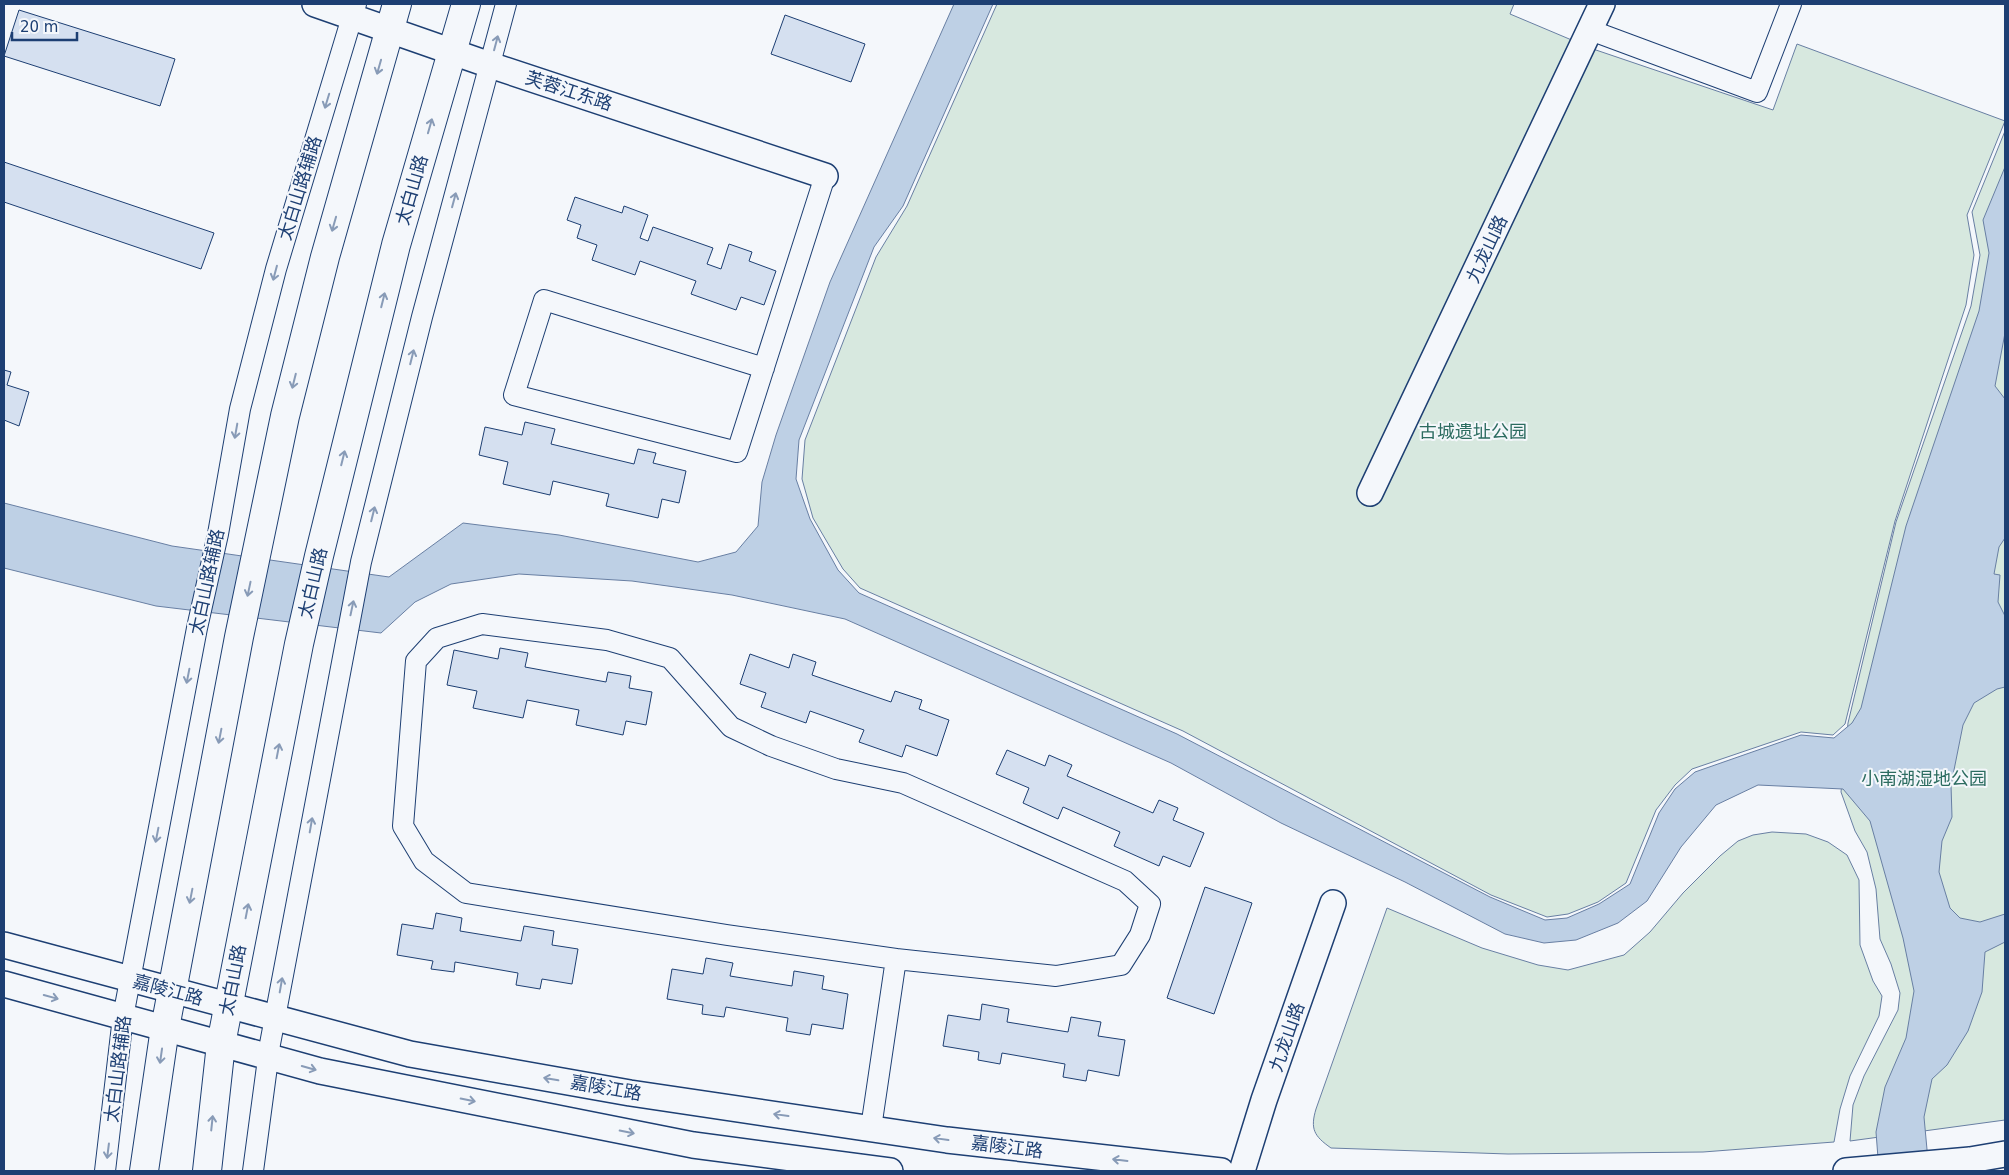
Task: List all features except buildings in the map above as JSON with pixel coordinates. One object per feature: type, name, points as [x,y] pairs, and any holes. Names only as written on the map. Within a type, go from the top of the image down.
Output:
[{"type":"main road","name":"太白山路","points":[[207,1171],[221,1044],[299,644],[396,245],[466,4]]},
{"type":"main road","points":[[144,1171],[165,1028],[239,637],[285,416],[320,276],[393,16]]},
{"type":"street","name":"芙蓉江东路","points":[[314,4],[393,16],[451,51],[825,176]]},
{"type":"street","points":[[253,1171],[268,1056],[342,653],[361,562],[422,317],[506,4]]},
{"type":"street","name":"九龙山路","points":[[1370,493],[1602,4]]},
{"type":"street","points":[[1590,30],[1757,92],[1792,4]]},
{"type":"street","name":"太白山路辅路","points":[[105,1171],[130,980],[197,628],[218,534],[240,409],[276,269],[354,10]]},
{"type":"street","points":[[764,368],[544,300],[514,395],[737,452],[764,368],[825,176]]},
{"type":"street","points":[[482,624],[606,640],[670,658],[731,727],[772,746],[836,768],[903,783],[1125,881],[1150,904],[1140,935],[1121,965],[1056,976],[896,959],[727,935],[466,892],[424,861],[403,826],[416,661],[437,638],[482,624]]},
{"type":"street","name":"九龙山路","points":[[1242,1171],[1264,1100],[1333,903]]},
{"type":"street","name":"嘉陵江路","points":[[4,946],[410,1054],[630,1093],[947,1140],[1221,1171]]},
{"type":"street","points":[[871,1128],[896,959]]},
{"type":"street","points":[[4,984],[329,1073],[693,1145],[890,1171]]},
{"type":"street","points":[[1846,1171],[2005,1154]]},
{"type":"green space","name":"古城遗址公园","points":[[997,4],[1514,4],[1510,14],[1593,49],[1773,110],[1797,44],[2005,121],[1967,215],[1974,255],[1966,305],[1895,521],[1845,724],[1833,735],[1801,732],[1692,769],[1675,785],[1656,810],[1626,883],[1598,902],[1568,914],[1547,917],[1491,895],[1183,731],[860,588],[843,569],[813,518],[802,479],[805,440],[876,257],[907,206]]},
{"type":"green space","name":"小南湖湿地公园","points":[[2005,131],[2005,1120],[1850,1141],[1853,1105],[1864,1076],[1898,1010],[1900,993],[1891,964],[1880,939],[1876,889],[1867,852],[1855,831],[1841,792],[1848,723],[1896,522],[1971,306],[1980,255],[1972,212]]},
{"type":"green space","points":[[1772,832],[1806,834],[1828,842],[1847,855],[1859,880],[1860,945],[1873,981],[1882,996],[1879,1016],[1850,1076],[1840,1109],[1834,1142],[1703,1152],[1508,1154],[1331,1148],[1317,1136],[1313,1122],[1316,1109],[1387,908],[1482,948],[1538,965],[1568,970],[1624,955],[1650,932],[1683,893],[1720,856],[1738,841],[1753,835]]},
{"type":"water","points":[[954,4],[993,4],[903,206],[874,247],[799,440],[796,479],[810,519],[838,570],[859,593],[1177,734],[1490,897],[1545,920],[1567,918],[1599,904],[1630,884],[1659,813],[1675,789],[1695,772],[1801,735],[1834,738],[1852,723],[1861,708],[1906,526],[1979,311],[1989,253],[1983,220],[2005,167],[2005,333],[1995,386],[2005,399],[2005,538],[1999,547],[1994,574],[2000,575],[1998,602],[2005,616],[2005,687],[1997,689],[1974,703],[1963,725],[1951,785],[1952,817],[1942,841],[1939,872],[1950,908],[1960,918],[1980,922],[2005,914],[2005,942],[1985,952],[1982,992],[1968,1031],[1947,1065],[1932,1079],[1924,1117],[1929,1171],[1879,1171],[1876,1132],[1885,1087],[1906,1038],[1914,991],[1903,938],[1870,821],[1843,789],[1758,785],[1716,805],[1681,847],[1647,901],[1618,923],[1576,940],[1544,943],[1505,934],[1405,882],[1281,823],[1171,763],[845,619],[732,595],[632,581],[519,574],[451,584],[415,602],[381,633],[156,606],[4,568],[4,503],[172,546],[389,577],[463,523],[559,535],[698,562],[736,552],[758,526],[762,482],[776,435],[830,282]]}]
